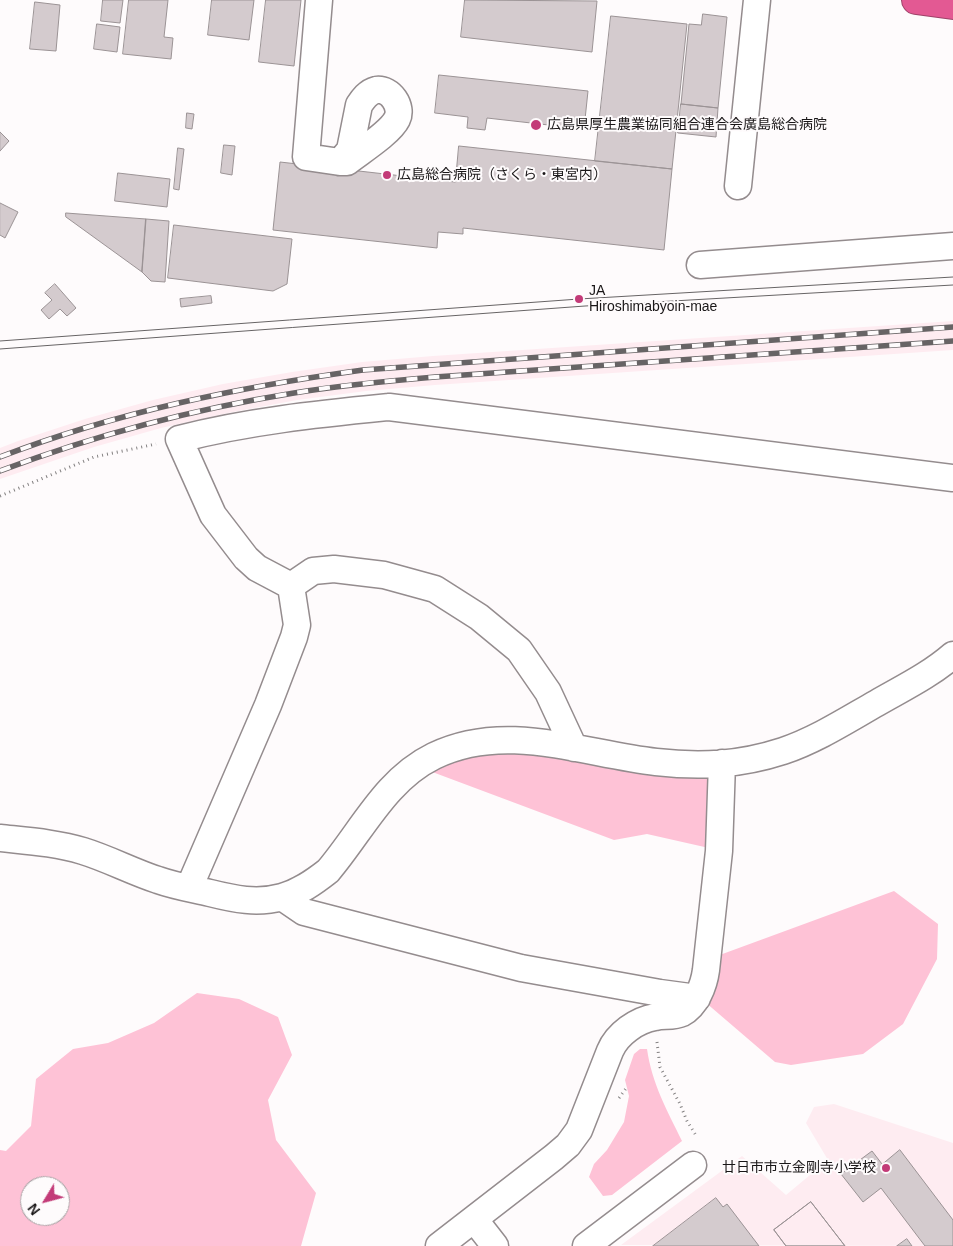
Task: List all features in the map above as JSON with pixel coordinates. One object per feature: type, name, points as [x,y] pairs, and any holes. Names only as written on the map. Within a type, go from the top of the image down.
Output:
[{"type":"highway","points":[[916,0],[953,5]]},
{"type":"street","points":[[319,0],[306,157],[340,162]]},
{"type":"street","points":[[738,186],[757,0]]},
{"type":"street","points":[[700,265],[953,246]]},
{"type":"street","points":[[291,586],[251,563],[213,516],[179,439],[216,429],[303,416],[389,407],[953,478]]},
{"type":"street","points":[[291,586],[313,571],[334,569],[384,575],[435,589],[479,616],[519,650],[548,692],[574,748]]},
{"type":"street","points":[[189,888],[268,705],[294,638],[297,625],[291,586]]},
{"type":"street","points":[[0,838],[56,845],[83,851],[158,880],[247,901],[282,897],[299,891],[328,871],[393,785],[412,769],[434,756],[457,746],[473,742],[506,739],[532,741],[655,762],[698,766],[742,762],[784,750],[824,732],[917,681],[953,654]]},
{"type":"street","points":[[439,1246],[568,1145],[579,1130],[587,1113],[613,1044],[636,1024],[656,1017],[682,1012],[696,998],[706,976],[720,835],[722,763]]},
{"type":"street","points":[[282,897],[304,912],[521,968],[696,998]]},
{"type":"street","points":[[595,1243],[693,1165]]},
{"type":"street","points":[[474,1219],[495,1246]]},
{"type":"path","points":[[0,496],[94,457],[179,439]]},
{"type":"path","points":[[656,1017],[660,1067],[697,1137]]},
{"type":"shaded area","points":[[953,321],[953,350],[435,385],[297,400],[161,428],[94,447],[0,479],[0,448],[18,441],[85,419],[153,400],[223,384],[292,372],[362,362],[433,356]]},
{"type":"shaded area","points":[[483,749],[716,773],[709,848],[647,834],[614,840],[427,770]]},
{"type":"shaded area","points":[[894,891],[938,924],[937,959],[903,1024],[863,1054],[791,1065],[775,1062],[705,1002],[717,956]]},
{"type":"shaded area","points":[[197,993],[239,999],[278,1017],[292,1055],[268,1100],[276,1140],[316,1193],[301,1246],[0,1246],[0,1150],[6,1151],[31,1126],[36,1079],[73,1049],[108,1043],[154,1023]]},
{"type":"shaded area","points":[[640,1049],[647,1049],[656,1085],[682,1141],[612,1195],[603,1196],[589,1177],[594,1164],[607,1150],[624,1122],[629,1096],[625,1080],[634,1054]]},
{"type":"shaded area","name":"廿日市市立金剛寺小学校","points":[[834,1104],[953,1143],[953,1246],[621,1245],[742,1156],[786,1195],[828,1160],[806,1123],[814,1107]]},
{"type":"building","points":[[103,0],[123,0],[120,23],[101,21]]},
{"type":"building","points":[[129,0],[168,0],[164,37],[173,38],[171,59],[123,54]]},
{"type":"building","points":[[212,0],[254,0],[249,40],[208,35]]},
{"type":"building","points":[[266,0],[301,0],[294,66],[259,62]]},
{"type":"building","points":[[465,0],[597,1],[592,52],[461,37]]},
{"type":"building","points":[[35,2],[60,5],[56,51],[30,49]]},
{"type":"building","points":[[703,14],[727,17],[718,108],[681,104],[689,24],[701,25]]},
{"type":"building","points":[[611,16],[687,24],[672,169],[595,161]]},
{"type":"building","points":[[97,24],[120,27],[117,52],[94,49]]},
{"type":"building","points":[[439,75],[588,91],[584,129],[487,118],[485,130],[467,128],[468,117],[435,113]]},
{"type":"building","points":[[681,104],[718,108],[716,137],[678,133]]},
{"type":"building","points":[[187,113],[194,114],[192,129],[186,128]]},
{"type":"building","points":[[0,132],[9,141],[0,151]]},
{"type":"building","points":[[224,145],[235,146],[232,175],[221,173]]},
{"type":"building","points":[[459,146],[672,169],[664,250],[463,228],[463,234],[438,232],[437,248],[273,230],[280,162],[455,182]]},
{"type":"building","points":[[178,148],[184,149],[179,190],[174,189]]},
{"type":"building","points":[[118,173],[170,179],[167,207],[115,201]]},
{"type":"building","points":[[0,203],[18,212],[5,238],[0,235]]},
{"type":"building","points":[[66,213],[146,219],[142,272],[66,217]]},
{"type":"building","points":[[146,219],[169,221],[165,282],[151,281],[142,272]]},
{"type":"building","points":[[174,225],[292,239],[287,284],[273,291],[168,278]]},
{"type":"building","points":[[55,284],[76,308],[67,316],[60,309],[49,319],[41,310],[52,300],[45,293]]},
{"type":"building","points":[[211,296],[212,303],[181,307],[180,299]]},
{"type":"building","points":[[900,1150],[953,1220],[953,1246],[925,1246],[881,1188],[863,1202],[841,1174],[872,1151],[882,1164]]},
{"type":"building","points":[[716,1198],[723,1207],[727,1204],[759,1246],[653,1246]]},
{"type":"building","points":[[811,1202],[845,1246],[786,1246],[774,1230]]},
{"type":"building","points":[[811,1202],[845,1246],[786,1246],[774,1230]]},
{"type":"building","points":[[907,1239],[912,1246],[897,1246]]},
{"type":"tram line","points":[[0,341],[579,299],[953,277]]},
{"type":"tram line","points":[[0,349],[585,306],[953,285]]},
{"type":"railway","points":[[0,457],[89,427],[179,403],[270,384],[363,370],[953,327]]},
{"type":"railway","points":[[0,471],[72,446],[145,424],[257,399],[329,388],[435,377],[953,341]]},
{"type":"place","name":"広島県厚生農業協同組合連合会廣島総合病院","points":[[536,125]]},
{"type":"place","name":"広島総合病院（さくら・東宮内）","points":[[387,175]]},
{"type":"place","name":"JA Hiroshimabyoin-mae","points":[[579,299]]},
{"type":"place","name":"廿日市市立金剛寺小学校","points":[[886,1168]]}]
